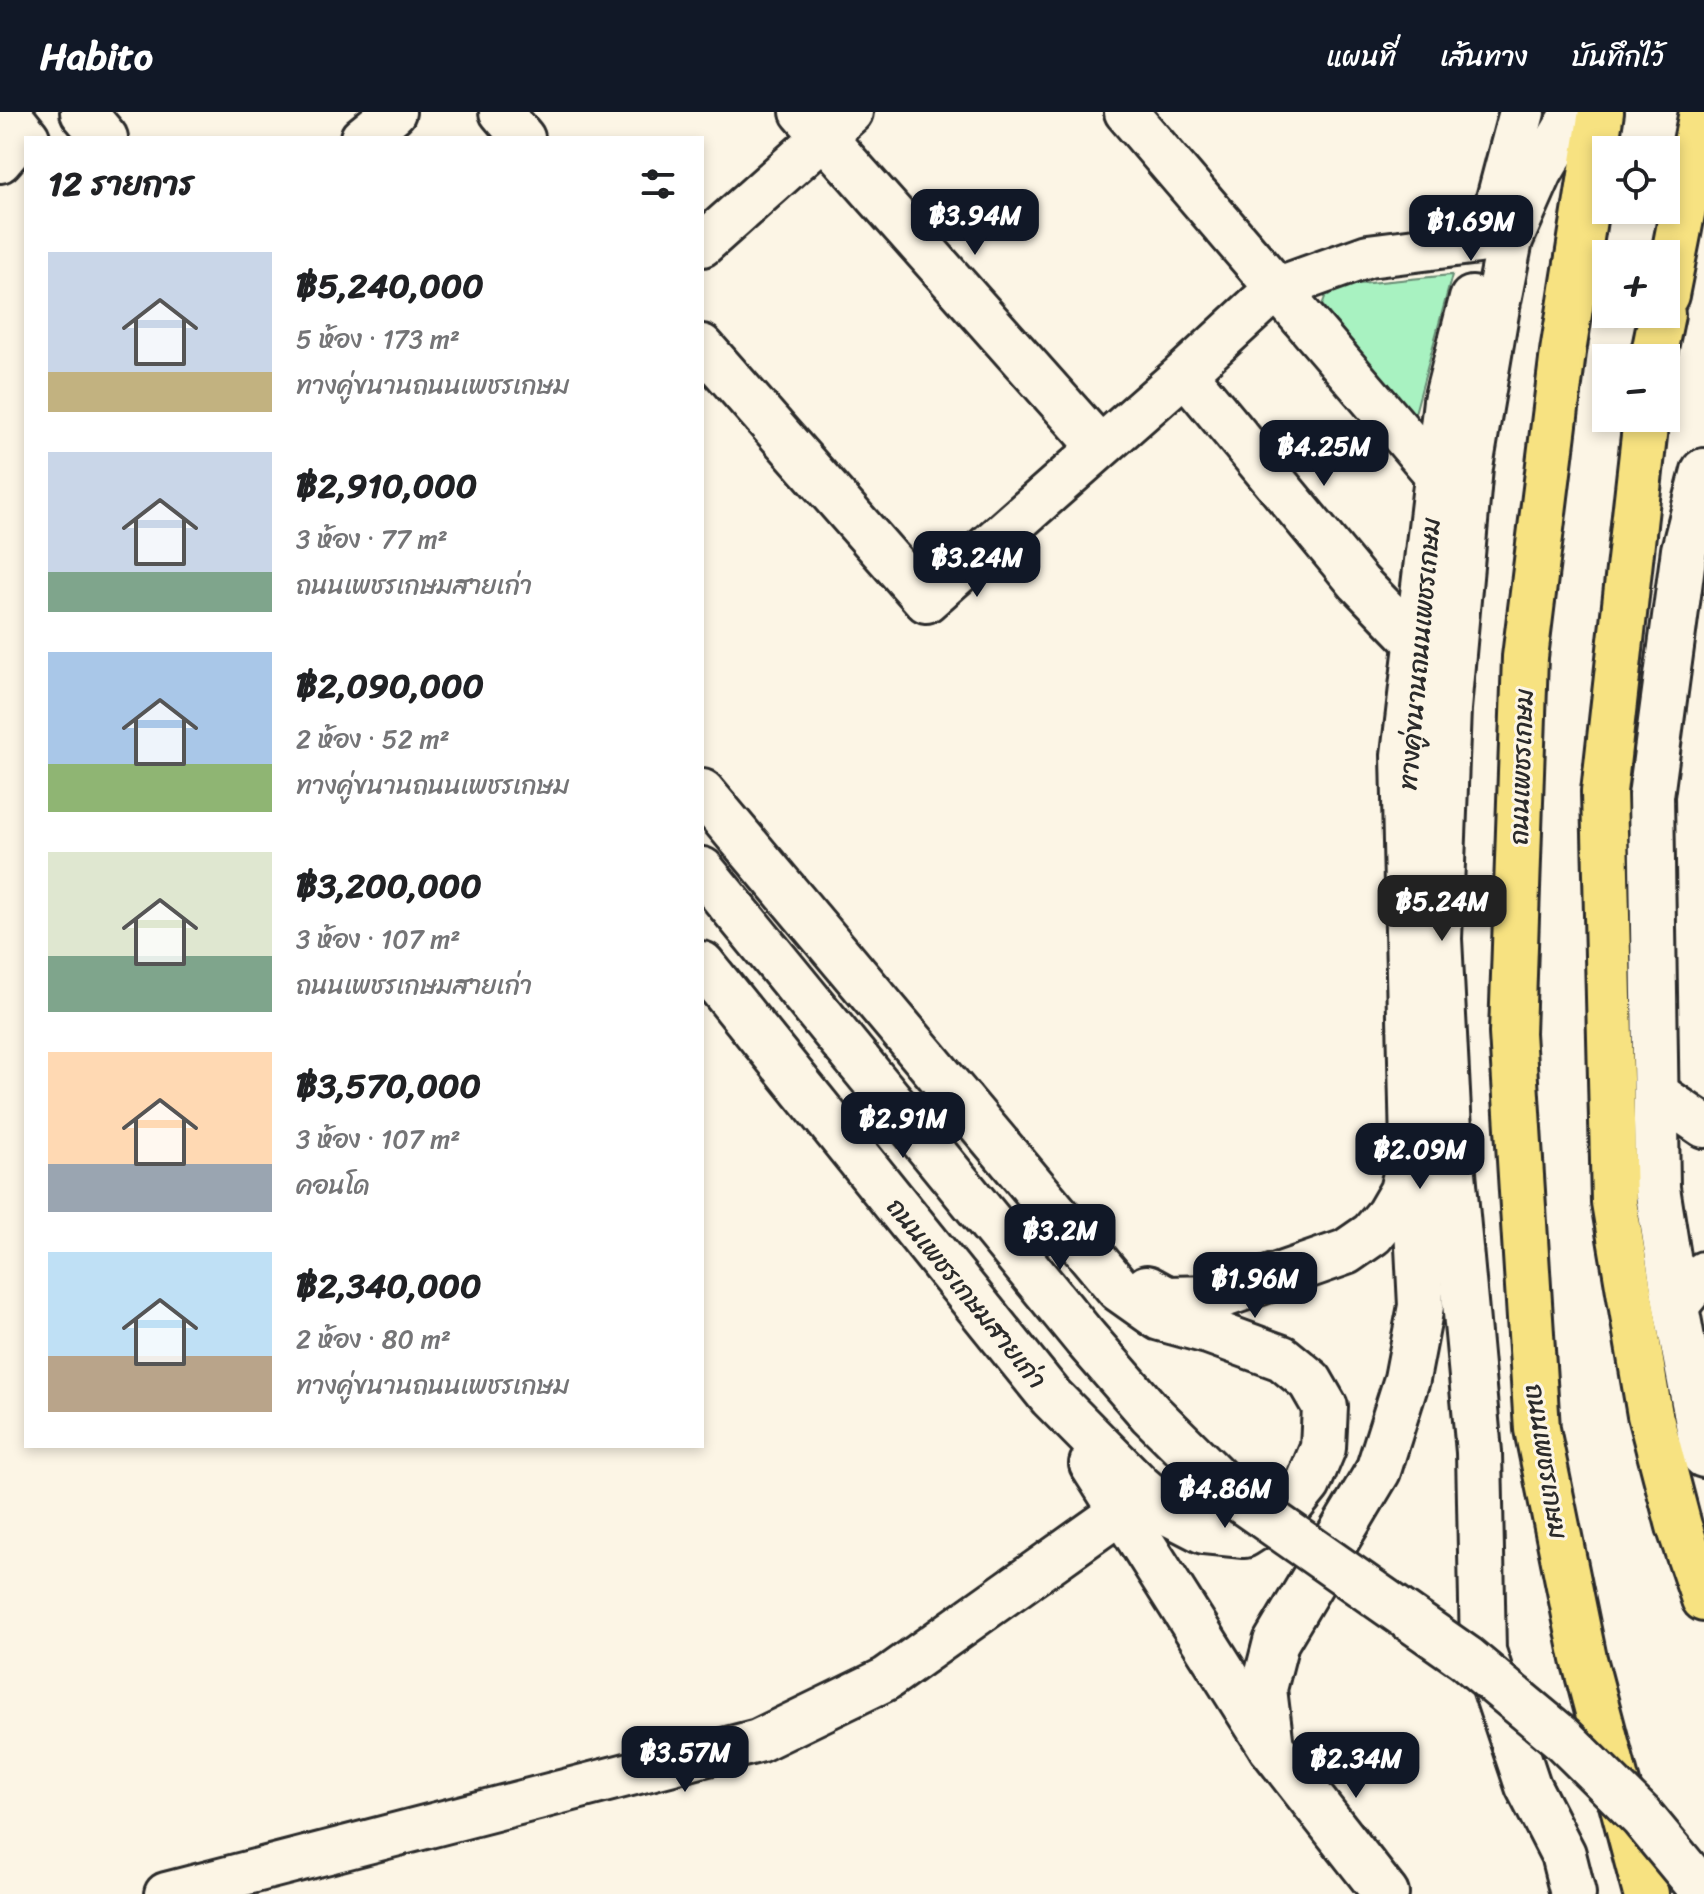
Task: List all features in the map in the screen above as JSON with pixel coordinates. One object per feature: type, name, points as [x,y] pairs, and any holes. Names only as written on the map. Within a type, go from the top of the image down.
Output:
[{"type":"highway","name":"ถนนเพชรเกษม","points":[[1601,112],[1563,352],[1525,657],[1512,1033],[1537,1429],[1584,1659],[1646,1894]]},
{"type":"highway","points":[[1677,240],[1702,112]]},
{"type":"highway","points":[[1644,432],[1604,792],[1614,1202],[1650,1415],[1679,1526],[1704,1599]]},
{"type":"main road","points":[[83,112],[103,136]]},
{"type":"main road","name":"ทางคู่ขนานถนนเพชรเกษม","points":[[1271,1747],[1264,1689],[1276,1642],[1378,1471],[1407,1379],[1421,1306],[1413,1147],[1404,755],[1417,643],[1453,470],[1446,401],[1522,112]]},
{"type":"main road","points":[[1573,1894],[1563,1854],[1528,1786],[1483,1651],[1479,1452],[1449,1130],[1439,939],[1453,470],[1510,240],[1540,172],[1569,123],[1582,112]]},
{"type":"main road","points":[[1704,471],[1684,550],[1651,796],[1657,1188],[1704,1455]]},
{"type":"main road","points":[[704,794],[1119,1289],[1160,1318],[1211,1332],[1282,1358],[1310,1381],[1325,1407],[1323,1448],[1308,1484],[1291,1505],[1244,1535],[1204,1531],[1173,1515],[1140,1487],[1051,1397]]},
{"type":"main road","points":[[704,872],[1085,1338],[1161,1424],[1232,1494],[1466,1658],[1562,1738],[1642,1817],[1704,1892]]},
{"type":"main road","name":"ถนนเพชรเกษมสายเก่า","points":[[704,966],[1051,1397]]},
{"type":"main road","points":[[1045,1201],[1132,1279],[1167,1299],[1215,1298],[1346,1252],[1372,1234],[1402,1191],[1413,1147]]},
{"type":"main road","points":[[1051,1397],[1271,1747],[1384,1889]]},
{"type":"street","points":[[364,136],[394,112]]},
{"type":"street","points":[[501,112],[521,136]]},
{"type":"street","points":[[1126,112],[1276,289],[1453,470]]},
{"type":"street","points":[[704,243],[826,120],[1099,446]]},
{"type":"street","points":[[711,372],[926,601],[1276,289],[1368,256],[1487,241]]},
{"type":"street","points":[[1185,373],[1359,583],[1417,643]]},
{"type":"street","points":[[1656,1093],[1704,1126]]},
{"type":"street","points":[[1676,1307],[1704,1273]]},
{"type":"street","points":[[166,1894],[758,1741],[886,1679],[1122,1511]]},
{"type":"green space","points":[[1452,275],[1414,417],[1322,305],[1329,287]]}]
